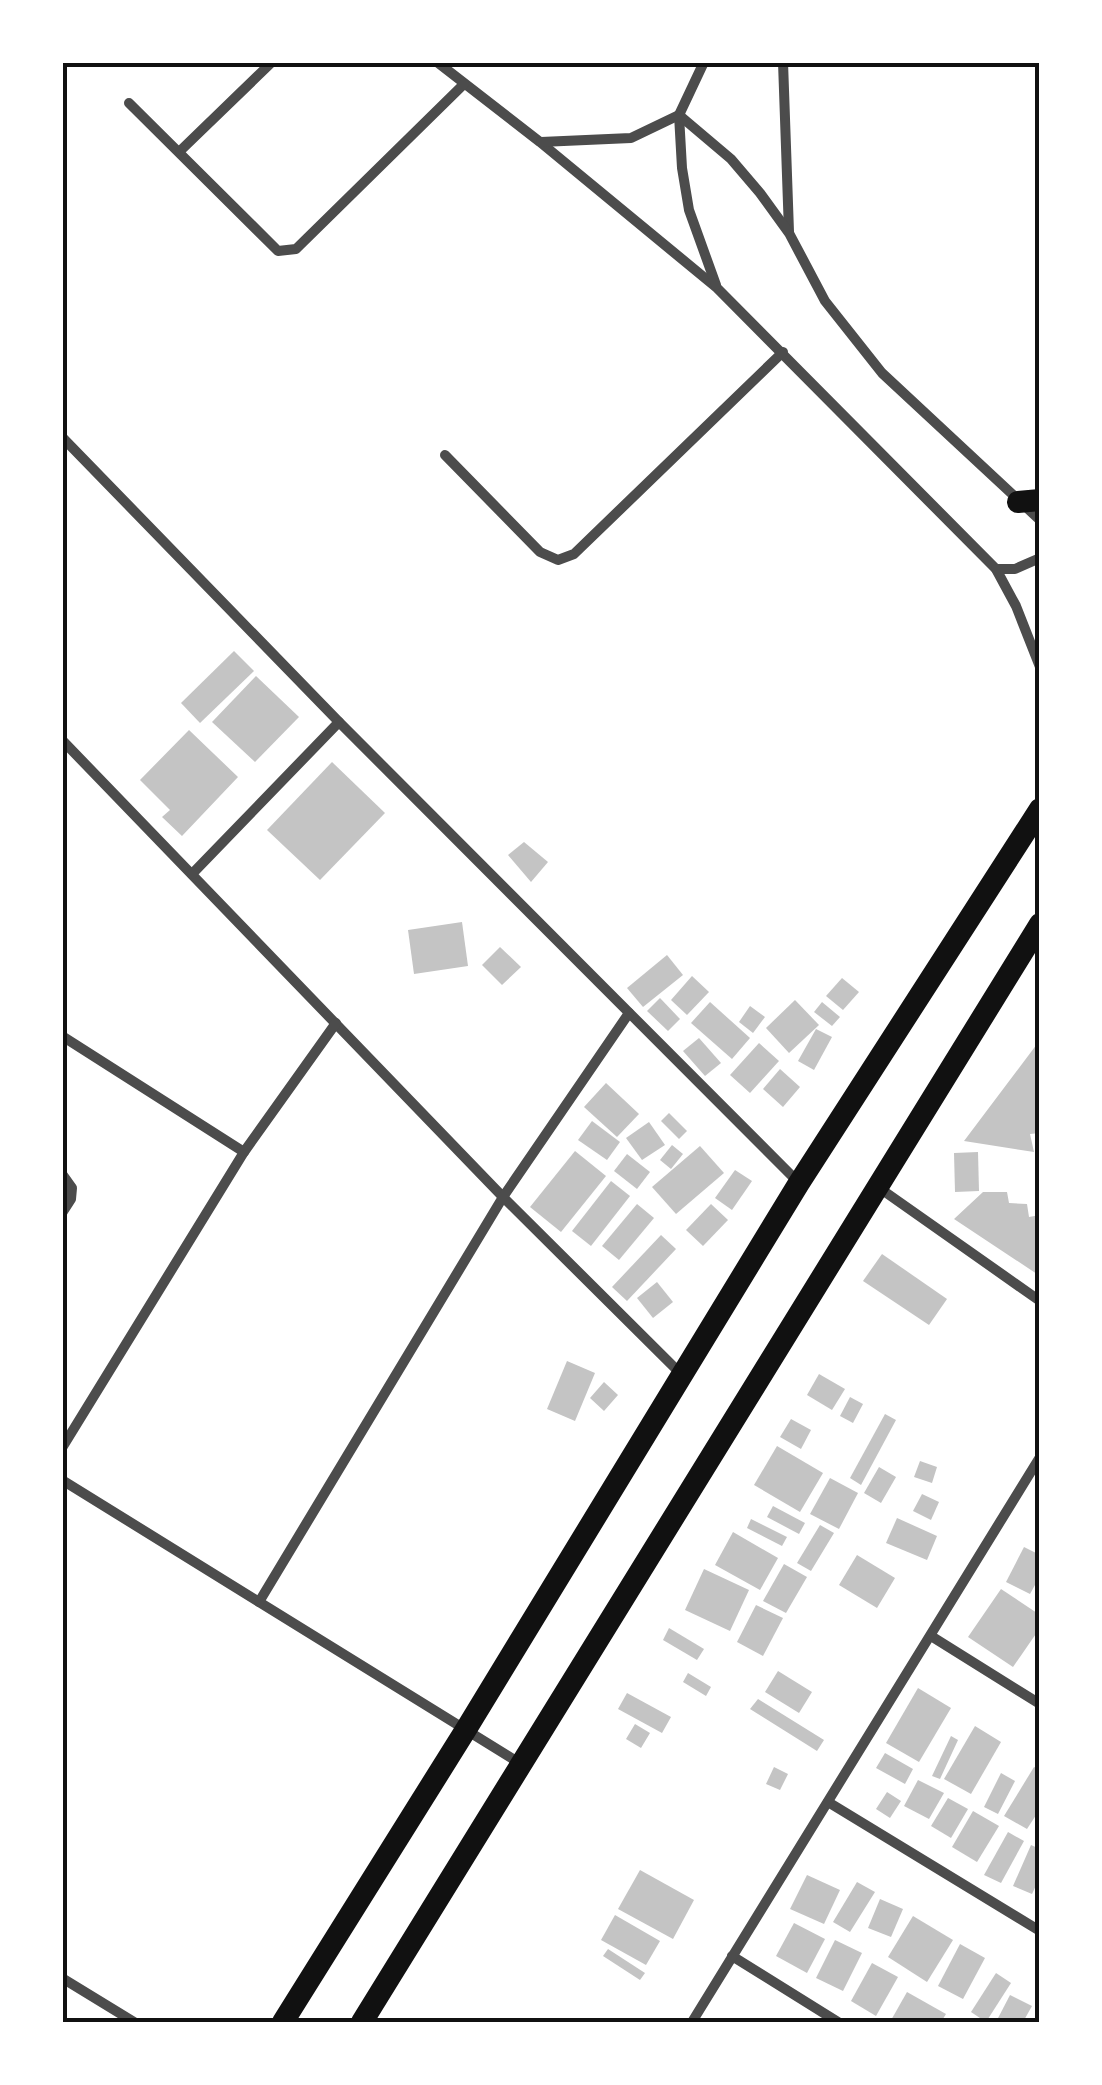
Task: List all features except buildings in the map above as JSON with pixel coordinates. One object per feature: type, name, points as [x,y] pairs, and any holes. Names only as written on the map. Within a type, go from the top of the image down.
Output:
[{"type":"main road","points":[[283,2022],[798,1183],[1040,809]]},
{"type":"main road","points":[[362,2022],[1040,924]]},
{"type":"street","points":[[180,151],[272,62]]},
{"type":"street","points":[[437,62],[718,288],[784,352],[996,569],[1016,606],[1040,667]]},
{"type":"street","points":[[704,62],[679,114],[682,168],[696,238],[718,288]]},
{"type":"street","points":[[783,62],[788,233]]},
{"type":"street","points":[[129,103],[278,251],[288,252],[296,249],[464,84]]},
{"type":"street","points":[[540,142],[631,138],[679,114]]},
{"type":"street","points":[[679,114],[731,159],[788,233],[825,301],[882,373],[1029,501],[1040,520]]},
{"type":"street","points":[[445,456],[540,552],[558,560],[574,554],[784,352]]},
{"type":"street","points":[[62,437],[798,1183]]},
{"type":"street","points":[[996,569],[1015,569],[1040,558]]},
{"type":"street","points":[[192,874],[339,722]]},
{"type":"street","points":[[62,740],[682,1376]]},
{"type":"street","points":[[259,1602],[504,1197],[628,1013]]},
{"type":"street","points":[[62,1448],[244,1152],[336,1023]]},
{"type":"street","points":[[62,1036],[244,1152]]},
{"type":"street","points":[[62,1174],[72,1188],[62,1213]]},
{"type":"street","points":[[878,1188],[1040,1302]]},
{"type":"street","points":[[692,2022],[1034,1478],[1040,1457]]},
{"type":"street","points":[[62,1480],[522,1765]]},
{"type":"street","points":[[932,1636],[1040,1704]]},
{"type":"street","points":[[828,1802],[1040,1931]]},
{"type":"street","points":[[732,1956],[838,2022]]},
{"type":"street","points":[[62,1978],[134,2022]]}]
